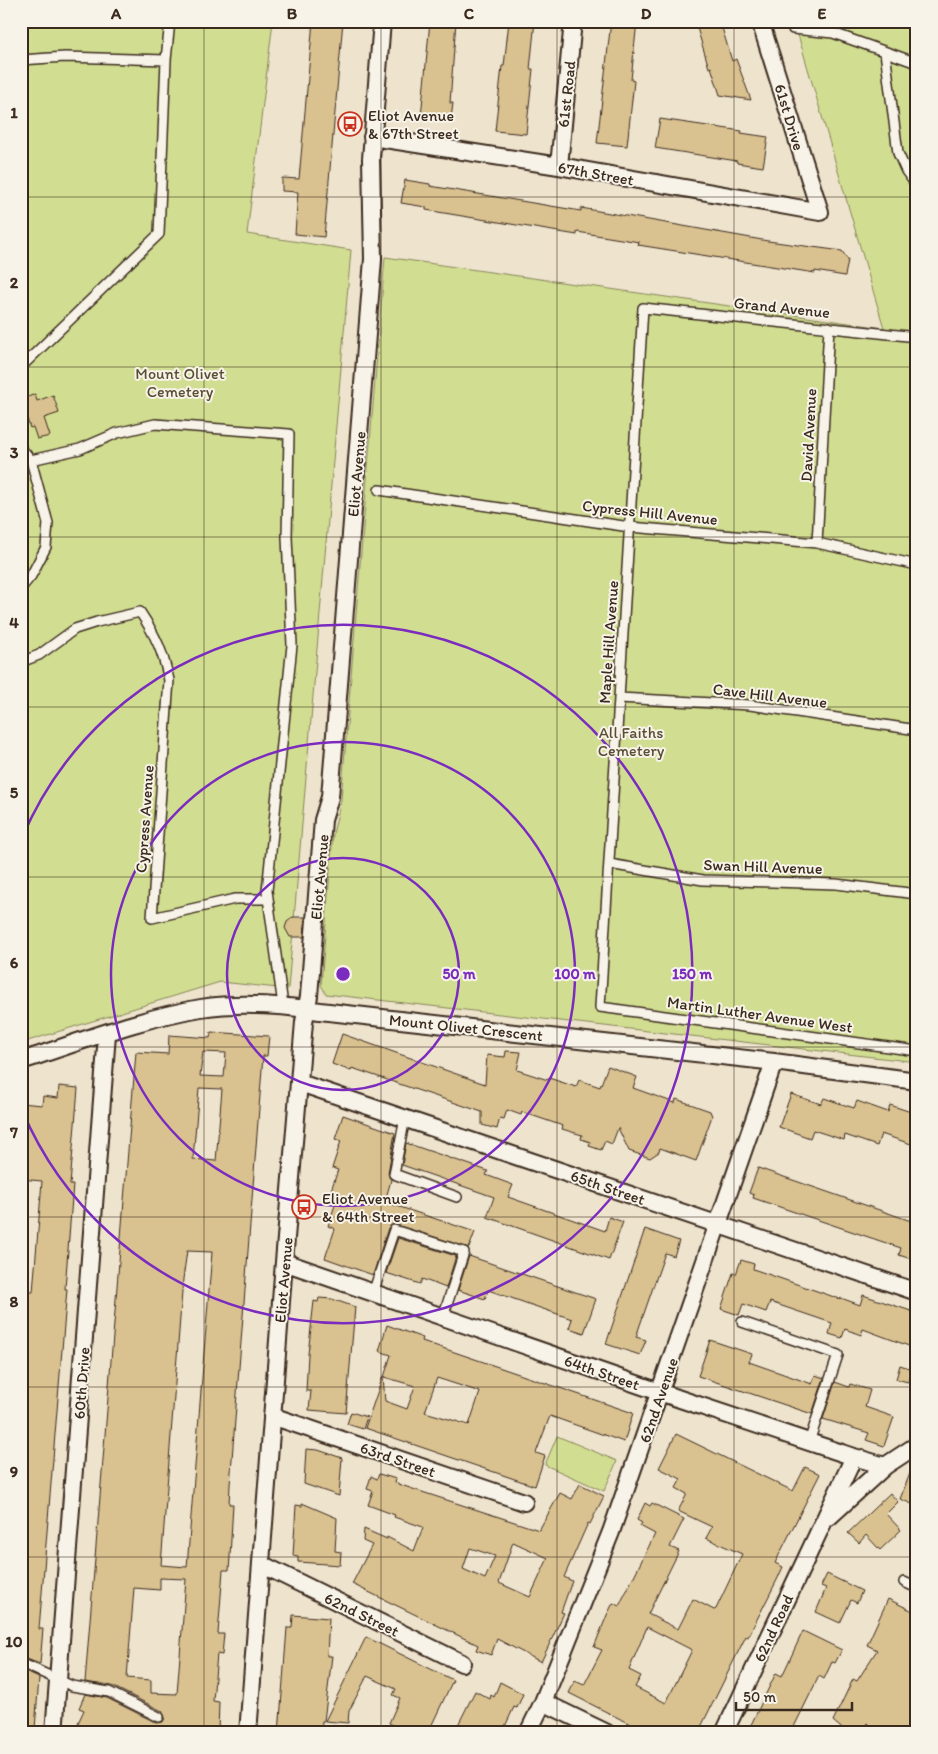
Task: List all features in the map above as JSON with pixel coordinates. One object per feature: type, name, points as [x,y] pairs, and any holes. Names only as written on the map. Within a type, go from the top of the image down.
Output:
[{"type":"street","name":"Eliot Avenue","points":[[248,1733],[305,1009],[309,996],[323,820],[330,797],[373,259],[371,159],[382,21]]},
{"type":"street","name":"61st Road","points":[[559,166],[573,21]]},
{"type":"street","name":"61st Drive","points":[[760,21],[820,212]]},
{"type":"street","name":"67th Street","points":[[372,137],[559,166],[820,212]]},
{"type":"street","name":"Mount Olivet Crescent","points":[[21,1061],[165,1015],[228,1005],[283,1005],[774,1062],[917,1081]]},
{"type":"street","name":"60th Drive","points":[[54,1733],[107,1034]]},
{"type":"street","name":"62nd Avenue","points":[[528,1733],[543,1702],[612,1532],[774,1062]]},
{"type":"street","name":"65th Street","points":[[300,1083],[917,1292]]},
{"type":"street","name":"64th Street","points":[[284,1262],[660,1392],[885,1466]]},
{"type":"street","name":"63rd Street","points":[[272,1416],[524,1502]]},
{"type":"street","points":[[885,1466],[917,1445]]},
{"type":"street","name":"62nd Road","points":[[724,1733],[854,1457]]},
{"type":"street","name":"62nd Road","points":[[822,1524],[885,1466]]},
{"type":"street","name":"62nd Street","points":[[261,1564],[462,1663]]},
{"type":"street","points":[[543,1702],[607,1733]]},
{"type":"lane","points":[[21,367],[159,234],[166,60],[170,21]]},
{"type":"lane","points":[[792,25],[833,34],[917,63]]},
{"type":"lane","points":[[885,52],[898,153],[906,171],[917,186]]},
{"type":"lane","points":[[21,60],[65,57],[166,60]]},
{"type":"lane","name":"Grand Avenue","points":[[643,308],[917,337]]},
{"type":"lane","name":"Maple Hill Avenue","points":[[600,1008],[643,308]]},
{"type":"lane","name":"David Avenue","points":[[817,543],[829,327]]},
{"type":"lane","points":[[31,460],[80,449],[117,433],[155,424],[289,434],[287,537],[292,645],[266,891],[283,1005]]},
{"type":"lane","points":[[21,448],[31,460],[48,523],[46,547],[34,572],[21,588]]},
{"type":"lane","name":"Cypress Hill Avenue","points":[[379,490],[630,527],[817,543],[917,565]]},
{"type":"lane","name":"Cypress Avenue","points":[[21,662],[39,655],[74,629],[140,612],[154,633],[164,657],[169,680],[152,918],[235,899],[267,899]]},
{"type":"lane","name":"Cave Hill Avenue","points":[[619,698],[750,705],[917,730]]},
{"type":"lane","name":"Swan Hill Avenue","points":[[609,864],[703,880],[836,884],[917,894]]},
{"type":"lane","name":"Martin Luther Avenue West","points":[[600,1008],[917,1051]]},
{"type":"lane","points":[[405,1118],[394,1174],[457,1197]]},
{"type":"lane","points":[[374,1293],[394,1230],[464,1252],[443,1317]]},
{"type":"lane","points":[[742,1322],[838,1356],[809,1442]]},
{"type":"lane","points":[[904,1582],[917,1588]]},
{"type":"lane","points":[[21,1664],[72,1686],[109,1692],[159,1717]]},
{"type":"green space","name":"Mount Olivet Cemetery","points":[[21,21],[273,21],[247,234],[351,250],[288,989],[220,982],[21,1043]]},
{"type":"green space","name":"All Faiths Cemetery","points":[[794,21],[917,21],[917,1062],[326,994],[321,985],[333,834],[341,800],[385,257],[884,328]]},
{"type":"green space","points":[[557,1436],[617,1461],[604,1491],[545,1465]]},
{"type":"building","points":[[313,21],[343,21],[324,237],[295,234],[298,192],[282,191],[282,178],[299,179]]},
{"type":"building","points":[[430,21],[456,21],[450,103],[453,103],[451,119],[421,117]]},
{"type":"building","points":[[509,21],[535,21],[530,69],[533,69],[526,134],[495,131]]},
{"type":"building","points":[[611,21],[637,21],[631,80],[634,81],[627,146],[597,143]]},
{"type":"building","points":[[695,21],[720,21],[732,61],[736,59],[751,100],[720,95],[711,67],[709,68]]},
{"type":"building","points":[[660,119],[742,131],[741,133],[768,137],[763,167],[655,148]]},
{"type":"building","points":[[405,180],[430,184],[430,186],[581,211],[581,208],[768,241],[842,251],[848,260],[845,276],[638,245],[639,242],[590,234],[577,232],[577,235],[426,210],[426,207],[401,203]]},
{"type":"building","points":[[35,394],[37,401],[53,395],[59,413],[44,418],[50,436],[37,439],[33,427],[30,428],[21,400]]},
{"type":"building","points":[[293,917],[305,917],[304,937],[290,937],[285,928],[287,922]]},
{"type":"building","points":[[211,1032],[269,1036],[267,1056],[263,1056],[230,1485],[229,1504],[233,1504],[229,1570],[223,1570],[218,1634],[224,1634],[222,1655],[217,1654],[213,1701],[219,1702],[218,1733],[77,1733],[78,1723],[84,1710],[79,1708],[85,1694],[107,1698],[157,1723],[163,1722],[165,1717],[162,1711],[112,1686],[85,1682],[136,1052],[168,1054],[169,1035],[210,1038]],"holes":[[[203,1052],[226,1053],[224,1077],[200,1076]],[[199,1088],[222,1089],[216,1161],[193,1159]],[[187,1251],[212,1252],[187,1567],[161,1565],[183,1279]],[[160,1578],[186,1579],[177,1694],[151,1693],[151,1680],[127,1678],[134,1588],[160,1590]]]},
{"type":"building","points":[[342,1034],[485,1084],[487,1055],[505,1057],[506,1051],[521,1052],[517,1070],[576,1087],[579,1080],[600,1087],[608,1066],[637,1077],[633,1088],[675,1103],[676,1099],[710,1111],[712,1116],[696,1161],[660,1148],[659,1152],[650,1158],[629,1151],[618,1128],[612,1144],[605,1141],[601,1150],[589,1146],[590,1142],[581,1139],[582,1135],[562,1129],[563,1126],[522,1112],[521,1115],[507,1110],[504,1119],[500,1118],[497,1129],[482,1125],[482,1112],[352,1068],[351,1071],[332,1064]]},
{"type":"building","points":[[59,1086],[78,1088],[70,1185],[73,1185],[65,1289],[67,1289],[39,1629],[43,1629],[40,1664],[21,1657],[21,1343],[24,1304],[26,1304],[27,1292],[33,1292],[42,1181],[21,1179],[21,1103],[42,1105],[43,1096],[58,1098]]},
{"type":"building","points":[[791,1094],[821,1104],[824,1098],[854,1108],[857,1101],[888,1112],[890,1105],[917,1114],[917,1146],[881,1134],[877,1146],[845,1135],[844,1140],[813,1130],[810,1138],[779,1127]]},
{"type":"building","points":[[343,1115],[395,1133],[388,1173],[391,1180],[385,1202],[475,1232],[469,1248],[393,1224],[388,1228],[373,1275],[325,1258],[335,1229],[328,1226],[337,1199],[329,1196],[338,1170],[332,1168],[341,1141],[335,1139]]},
{"type":"building","points":[[406,1143],[488,1171],[486,1175],[513,1185],[508,1197],[605,1231],[609,1217],[623,1222],[609,1260],[487,1217],[494,1197],[402,1165]]},
{"type":"building","points":[[758,1168],[917,1223],[917,1261],[899,1255],[901,1248],[753,1198],[754,1195],[749,1193]]},
{"type":"building","points":[[645,1229],[679,1241],[674,1256],[665,1253],[640,1325],[636,1337],[646,1340],[640,1355],[606,1344]]},
{"type":"building","points":[[398,1238],[456,1256],[446,1288],[422,1279],[420,1284],[386,1273]]},
{"type":"building","points":[[469,1256],[596,1299],[584,1333],[569,1328],[572,1319],[488,1290],[485,1299],[458,1290]]},
{"type":"building","points":[[741,1260],[754,1264],[753,1269],[840,1299],[860,1305],[863,1295],[917,1313],[917,1349],[863,1329],[861,1335],[845,1329],[842,1338],[829,1334],[832,1323],[770,1302],[766,1312],[743,1304],[739,1315],[721,1309],[733,1273],[736,1274]]},
{"type":"building","points":[[319,1298],[332,1299],[355,1307],[346,1413],[309,1410],[311,1391],[306,1391],[308,1354],[314,1301],[318,1302]]},
{"type":"building","points":[[387,1325],[423,1338],[422,1341],[633,1413],[624,1442],[550,1416],[536,1453],[545,1456],[535,1486],[365,1428],[383,1376],[385,1401],[407,1409],[415,1386],[384,1377],[391,1355],[379,1351]],"holes":[[[437,1378],[480,1392],[469,1425],[425,1412]]]},
{"type":"building","points":[[710,1340],[752,1354],[749,1362],[812,1384],[815,1375],[824,1378],[812,1414],[698,1376]]},
{"type":"building","points":[[900,1365],[912,1369],[908,1382],[896,1379]]},
{"type":"building","points":[[835,1382],[849,1387],[850,1384],[870,1390],[865,1407],[894,1417],[884,1446],[866,1440],[869,1433],[823,1419]]},
{"type":"building","points":[[351,1412],[367,1417],[363,1429],[347,1424]]},
{"type":"building","points":[[676,1434],[793,1491],[805,1467],[820,1474],[775,1563],[783,1567],[777,1580],[748,1637],[746,1636],[698,1733],[648,1733],[569,1693],[575,1681],[584,1685],[602,1650],[594,1647],[607,1615],[613,1603],[619,1606],[655,1534],[640,1526],[642,1523],[637,1520],[645,1503],[650,1506],[652,1503],[684,1519],[670,1547],[679,1551],[648,1614],[678,1629],[693,1599],[714,1610],[716,1609],[742,1554],[706,1538],[712,1527],[678,1511],[687,1494],[676,1488],[681,1479],[659,1468]],"holes":[[[647,1627],[692,1650],[666,1703],[635,1687],[641,1676],[629,1670]]]},
{"type":"building","points":[[306,1449],[318,1450],[342,1458],[339,1496],[304,1484]]},
{"type":"building","points":[[917,1458],[917,1506],[900,1499]]},
{"type":"building","points":[[379,1474],[396,1479],[395,1483],[539,1530],[560,1493],[572,1499],[580,1484],[604,1496],[590,1524],[588,1523],[564,1577],[572,1581],[561,1612],[564,1613],[541,1662],[497,1639],[491,1655],[476,1650],[478,1645],[352,1584],[372,1545],[363,1541],[364,1529],[387,1539],[387,1537],[414,1551],[423,1527],[368,1505],[373,1491],[367,1489],[371,1476],[377,1479]],"holes":[[[513,1542],[548,1558],[530,1597],[499,1583]],[[470,1548],[495,1556],[485,1579],[463,1569]]]},
{"type":"building","points":[[890,1493],[898,1502],[886,1514],[901,1530],[880,1550],[866,1535],[859,1543],[848,1533]]},
{"type":"building","points":[[302,1503],[337,1518],[335,1551],[341,1552],[340,1565],[298,1562],[298,1557],[293,1556],[296,1505],[302,1506]]},
{"type":"building","points":[[827,1574],[862,1591],[857,1603],[851,1600],[840,1623],[816,1612],[826,1588],[821,1586]]},
{"type":"building","points":[[888,1599],[917,1613],[917,1733],[878,1733],[867,1723],[859,1733],[847,1733],[833,1721],[853,1679],[857,1681],[877,1650],[867,1645]]},
{"type":"building","points":[[293,1615],[329,1618],[327,1656],[332,1656],[321,1733],[279,1733],[287,1628],[292,1628]]},
{"type":"building","points":[[803,1631],[842,1650],[835,1663],[832,1662],[824,1679],[819,1676],[791,1733],[747,1733],[776,1673],[782,1676]]},
{"type":"building","points":[[366,1637],[453,1680],[428,1733],[409,1733],[389,1723],[400,1698],[393,1695],[396,1689],[367,1676],[349,1711],[348,1723],[325,1721]]},
{"type":"building","points":[[21,1670],[39,1678],[35,1729],[21,1723]]},
{"type":"building","points":[[500,1682],[523,1694],[517,1708],[514,1707],[502,1733],[454,1733],[475,1691],[490,1699],[491,1695],[494,1697]]},
{"type":"place","name":"Eliot Avenue & 67th Street","points":[[350,124]]},
{"type":"place","name":"Eliot Avenue & 64th Street","points":[[304,1207]]}]
